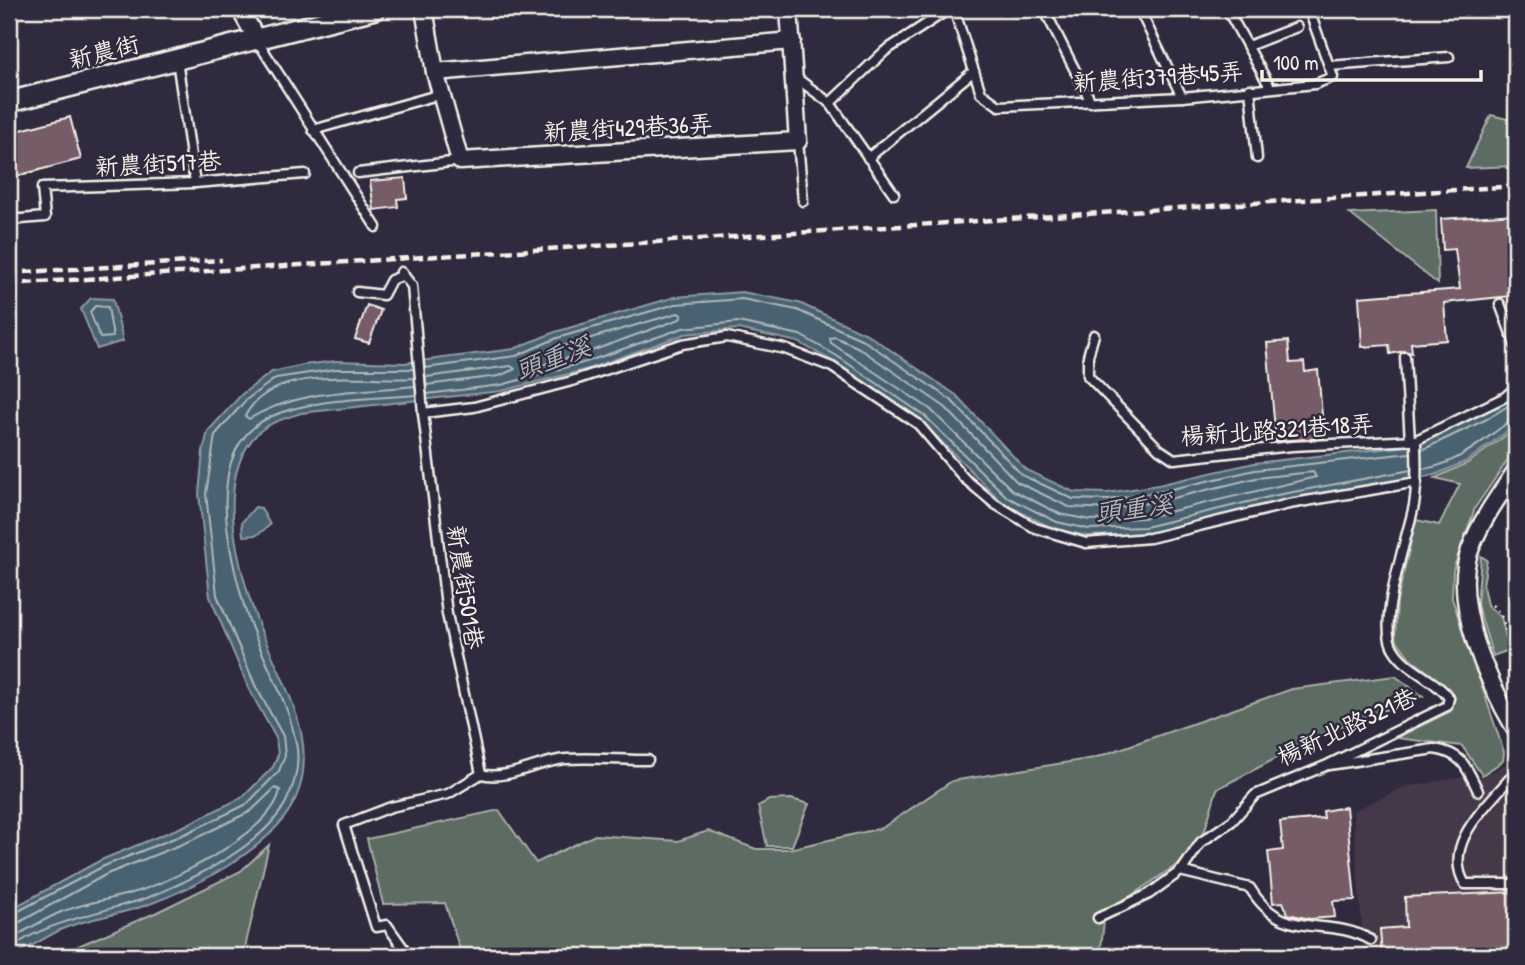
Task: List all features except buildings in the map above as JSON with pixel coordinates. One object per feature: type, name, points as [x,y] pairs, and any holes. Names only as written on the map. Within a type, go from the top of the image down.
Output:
[{"type":"street","points":[[240,9],[256,38]]},
{"type":"street","name":"新農街","points":[[9,102],[375,9]]},
{"type":"street","points":[[424,9],[435,72],[460,161]]},
{"type":"street","points":[[789,9],[798,141]]},
{"type":"street","points":[[435,72],[792,41]]},
{"type":"street","name":"新農街429巷36弄","points":[[460,161],[798,141]]},
{"type":"street","points":[[1516,471],[1486,513],[1469,553],[1465,596],[1473,634],[1516,730]]},
{"type":"lane","points":[[830,103],[885,51],[951,9]]},
{"type":"lane","name":"新農街379巷45弄","points":[[951,9],[981,93],[999,106],[1182,97],[1315,84],[1333,77],[1329,66]]},
{"type":"lane","points":[[1044,9],[1091,102]]},
{"type":"lane","points":[[1139,9],[1182,97]]},
{"type":"lane","points":[[1227,9],[1270,87]]},
{"type":"lane","points":[[1314,9],[1310,13],[1329,66],[1449,57]]},
{"type":"lane","points":[[1248,46],[1297,27]]},
{"type":"lane","points":[[256,38],[376,227]]},
{"type":"lane","points":[[177,60],[195,183]]},
{"type":"lane","points":[[868,158],[974,71]]},
{"type":"lane","points":[[795,77],[830,103],[894,194]]},
{"type":"lane","points":[[1250,89],[1257,158]]},
{"type":"lane","points":[[313,130],[441,94]]},
{"type":"lane","points":[[798,141],[803,201]]},
{"type":"lane","points":[[358,173],[460,161]]},
{"type":"lane","name":"新農街517巷","points":[[9,220],[44,218],[42,188],[195,183],[305,174]]},
{"type":"lane","name":"新農街501巷","points":[[357,292],[383,295],[391,280],[402,274],[412,286],[422,408],[447,614],[481,774]]},
{"type":"lane","points":[[1500,304],[1516,347]]},
{"type":"lane","name":"楊新北路321巷18弄","points":[[1094,335],[1088,356],[1088,376],[1158,449],[1174,458],[1292,446],[1414,441]]},
{"type":"lane","points":[[422,408],[474,407],[572,382],[682,344],[727,337],[785,349],[832,367],[918,424],[964,478],[995,504],[1035,528],[1086,543],[1150,538],[1289,504],[1417,480],[1405,357]]},
{"type":"lane","points":[[1414,441],[1504,397],[1516,387]]},
{"type":"lane","name":"楊新北路321巷","points":[[1098,918],[1149,894],[1180,871],[1201,842],[1232,821],[1255,794],[1325,766],[1447,706],[1449,698],[1443,690],[1412,671],[1392,647],[1389,623],[1417,480]]},
{"type":"lane","points":[[1325,766],[1434,749],[1450,751],[1464,761],[1478,791]]},
{"type":"lane","points":[[409,956],[387,925],[376,927],[344,825],[391,807],[448,794],[481,774],[495,778],[538,763],[567,759],[648,760]]},
{"type":"lane","points":[[1516,771],[1461,837],[1459,860],[1459,874],[1465,884],[1516,884]]},
{"type":"lane","points":[[1180,871],[1250,888],[1263,909],[1291,923],[1356,932],[1371,940]]},
{"type":"path","points":[[1492,605],[1504,617],[1511,650],[1516,655]]},
{"type":"shaded area","points":[[1516,735],[1516,956],[1364,956],[1353,811],[1404,787],[1469,776],[1483,777],[1506,764],[1508,736]]},
{"type":"green space","points":[[1491,115],[1516,121],[1516,166],[1466,168]]},
{"type":"green space","points":[[1436,210],[1438,284],[1350,214]]},
{"type":"green space","points":[[1516,428],[1516,448],[1475,508],[1453,570],[1452,598],[1504,752],[1503,761],[1482,775],[1462,746],[1396,738],[1451,711],[1455,698],[1444,685],[1410,658],[1395,638],[1397,601],[1416,520],[1439,525],[1460,484],[1435,478],[1468,463]]},
{"type":"green space","points":[[1481,556],[1487,560],[1483,586],[1487,605],[1501,617],[1509,650],[1493,656],[1477,605]]},
{"type":"green space","points":[[1395,676],[1423,696],[1331,730],[1217,789],[1199,850],[1105,913],[1100,956],[462,956],[445,903],[383,904],[367,839],[499,810],[536,863],[595,835],[678,841],[708,831],[756,849],[789,849],[882,828],[952,781],[1094,758],[1292,689]]},
{"type":"green space","points":[[791,799],[809,804],[792,846],[767,846],[758,806],[769,800]]},
{"type":"green space","points":[[269,845],[244,952],[247,956],[55,956],[155,913],[241,871]]},
{"type":"water","name":"頭重溪","points":[[742,292],[799,303],[867,334],[956,395],[1026,470],[1074,492],[1107,493],[1158,485],[1254,463],[1409,446],[1484,413],[1516,392],[1516,425],[1467,461],[1435,475],[1279,502],[1146,534],[1088,536],[1054,529],[1003,503],[921,421],[834,362],[798,342],[738,329],[685,334],[588,369],[502,391],[301,413],[273,423],[258,433],[245,451],[237,471],[233,494],[236,542],[253,609],[284,682],[301,733],[304,759],[301,784],[290,809],[278,825],[246,854],[186,889],[147,905],[62,929],[9,956],[9,910],[101,860],[184,826],[243,797],[273,767],[278,755],[276,738],[249,689],[210,597],[199,494],[203,451],[208,431],[242,394],[272,372],[303,365],[336,361],[404,363],[514,349],[555,332],[675,297]]},
{"type":"water","points":[[91,298],[113,299],[123,341],[97,349],[81,309]]},
{"type":"water","points":[[255,507],[261,508],[270,525],[257,535],[243,536],[242,522]]},
{"type":"railway","points":[[9,284],[1516,186]]},
{"type":"railway","points":[[9,273],[222,260]]}]
